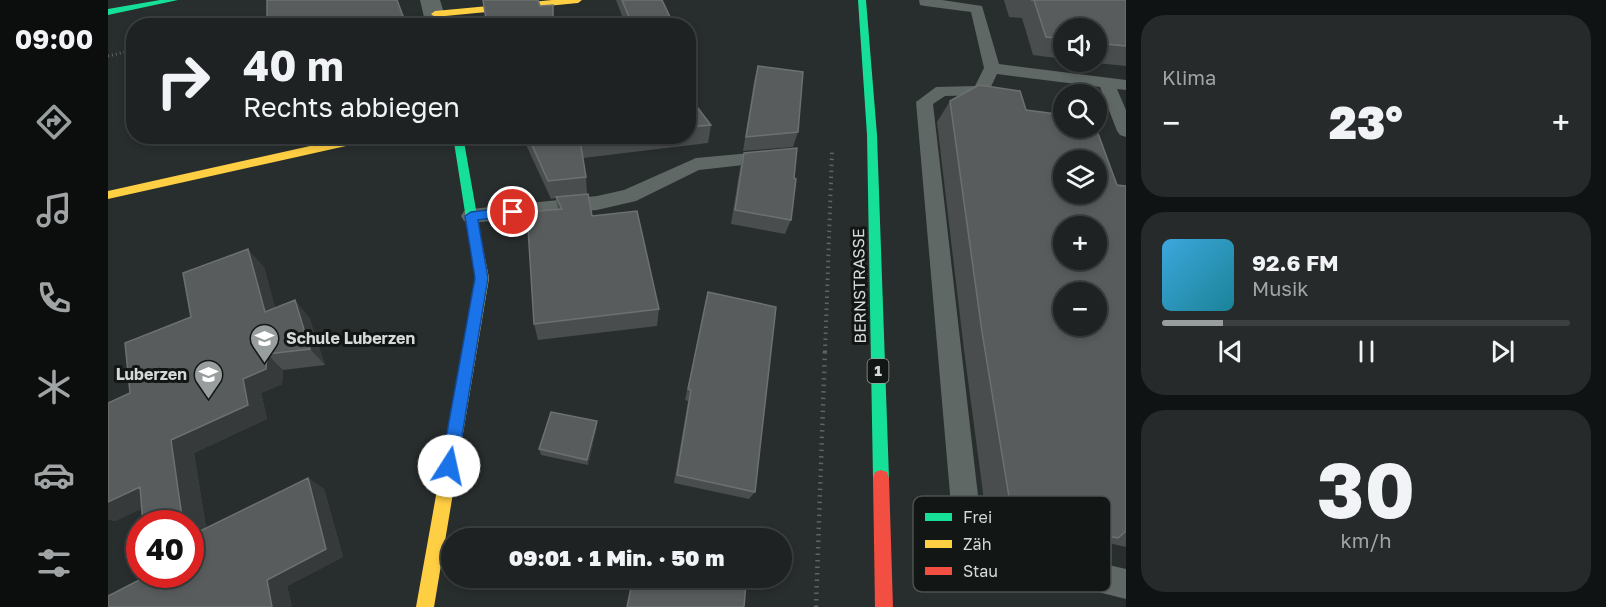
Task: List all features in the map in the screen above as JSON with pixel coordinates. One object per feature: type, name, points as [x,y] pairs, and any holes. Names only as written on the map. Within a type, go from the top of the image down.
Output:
[{"type":"street","points":[[108,12],[174,0]]},
{"type":"street","points":[[434,13],[578,0]]},
{"type":"street","name":"BERNSTRASSE","points":[[862,0],[872,135],[884,607]]},
{"type":"street","points":[[108,195],[337,144]]},
{"type":"street","points":[[425,607],[482,278],[459,144]]},
{"type":"lane","points":[[925,2],[977,9],[992,68],[981,91],[942,91],[924,102],[964,496]]},
{"type":"lane","points":[[992,68],[1126,85]]},
{"type":"lane","points":[[1106,82],[1126,131]]},
{"type":"lane","points":[[471,216],[597,203],[629,196],[696,164],[795,155]]},
{"type":"lane","points":[[1111,581],[1126,584]]},
{"type":"path","points":[[108,56],[126,52]]},
{"type":"path","points":[[816,607],[832,142]]},
{"type":"building","points":[[267,0],[397,0],[403,16],[394,18],[267,18]]},
{"type":"building","points":[[483,0],[538,0],[540,6],[553,5],[553,18],[486,18]]},
{"type":"building","points":[[622,0],[662,0],[670,17],[662,18],[629,18]]},
{"type":"building","points":[[1034,0],[1126,0],[1126,46],[1107,44],[1107,18],[1053,18],[1053,38],[1046,37]]},
{"type":"building","points":[[758,66],[803,72],[798,132],[746,137]]},
{"type":"building","points":[[979,85],[1020,91],[1026,110],[1053,114],[1053,138],[1100,138],[1104,150],[1053,150],[1053,204],[1107,204],[1107,158],[1117,185],[1126,186],[1126,531],[1118,538],[1111,537],[1111,496],[1009,496],[982,332],[950,101]]},
{"type":"building","points":[[696,105],[711,125],[696,126]]},
{"type":"building","points":[[532,144],[581,144],[586,177],[548,181]]},
{"type":"building","points":[[797,148],[791,220],[735,210],[744,153]]},
{"type":"building","points":[[588,194],[592,216],[637,211],[659,309],[534,324],[527,212],[562,209],[556,197]]},
{"type":"building","name":"Luberzen","points":[[248,249],[265,312],[295,300],[310,349],[267,354],[266,369],[243,379],[248,405],[171,440],[181,510],[142,510],[140,487],[108,502],[108,403],[130,393],[125,343],[191,317],[183,273]]},
{"type":"building","points":[[708,292],[776,307],[755,492],[677,475],[691,390],[688,389]]},
{"type":"building","points":[[551,412],[597,421],[587,460],[539,449]]},
{"type":"building","points":[[308,478],[326,549],[267,580],[272,607],[108,607],[108,596],[126,587],[204,588],[204,529]]},
{"type":"building","points":[[631,588],[746,588],[744,607],[627,607]]},
{"type":"traffic: fast","points":[[108,12],[174,0]]},
{"type":"traffic: fast","points":[[862,0],[872,135],[881,478]]},
{"type":"traffic: fast","points":[[459,144],[475,238]]},
{"type":"traffic: slow","points":[[435,14],[578,0]]},
{"type":"traffic: slow","points":[[108,195],[337,144]]},
{"type":"traffic: slow","points":[[425,607],[482,278],[475,238]]},
{"type":"traffic: jam","points":[[881,478],[884,607]]},
{"type":"place","name":"Schule Luberzen","points":[[265,364]]},
{"type":"place","name":"Luberzen","points":[[208,400]]},
{"type":"route","points":[[449,466],[482,278],[471,216],[513,212]]}]
